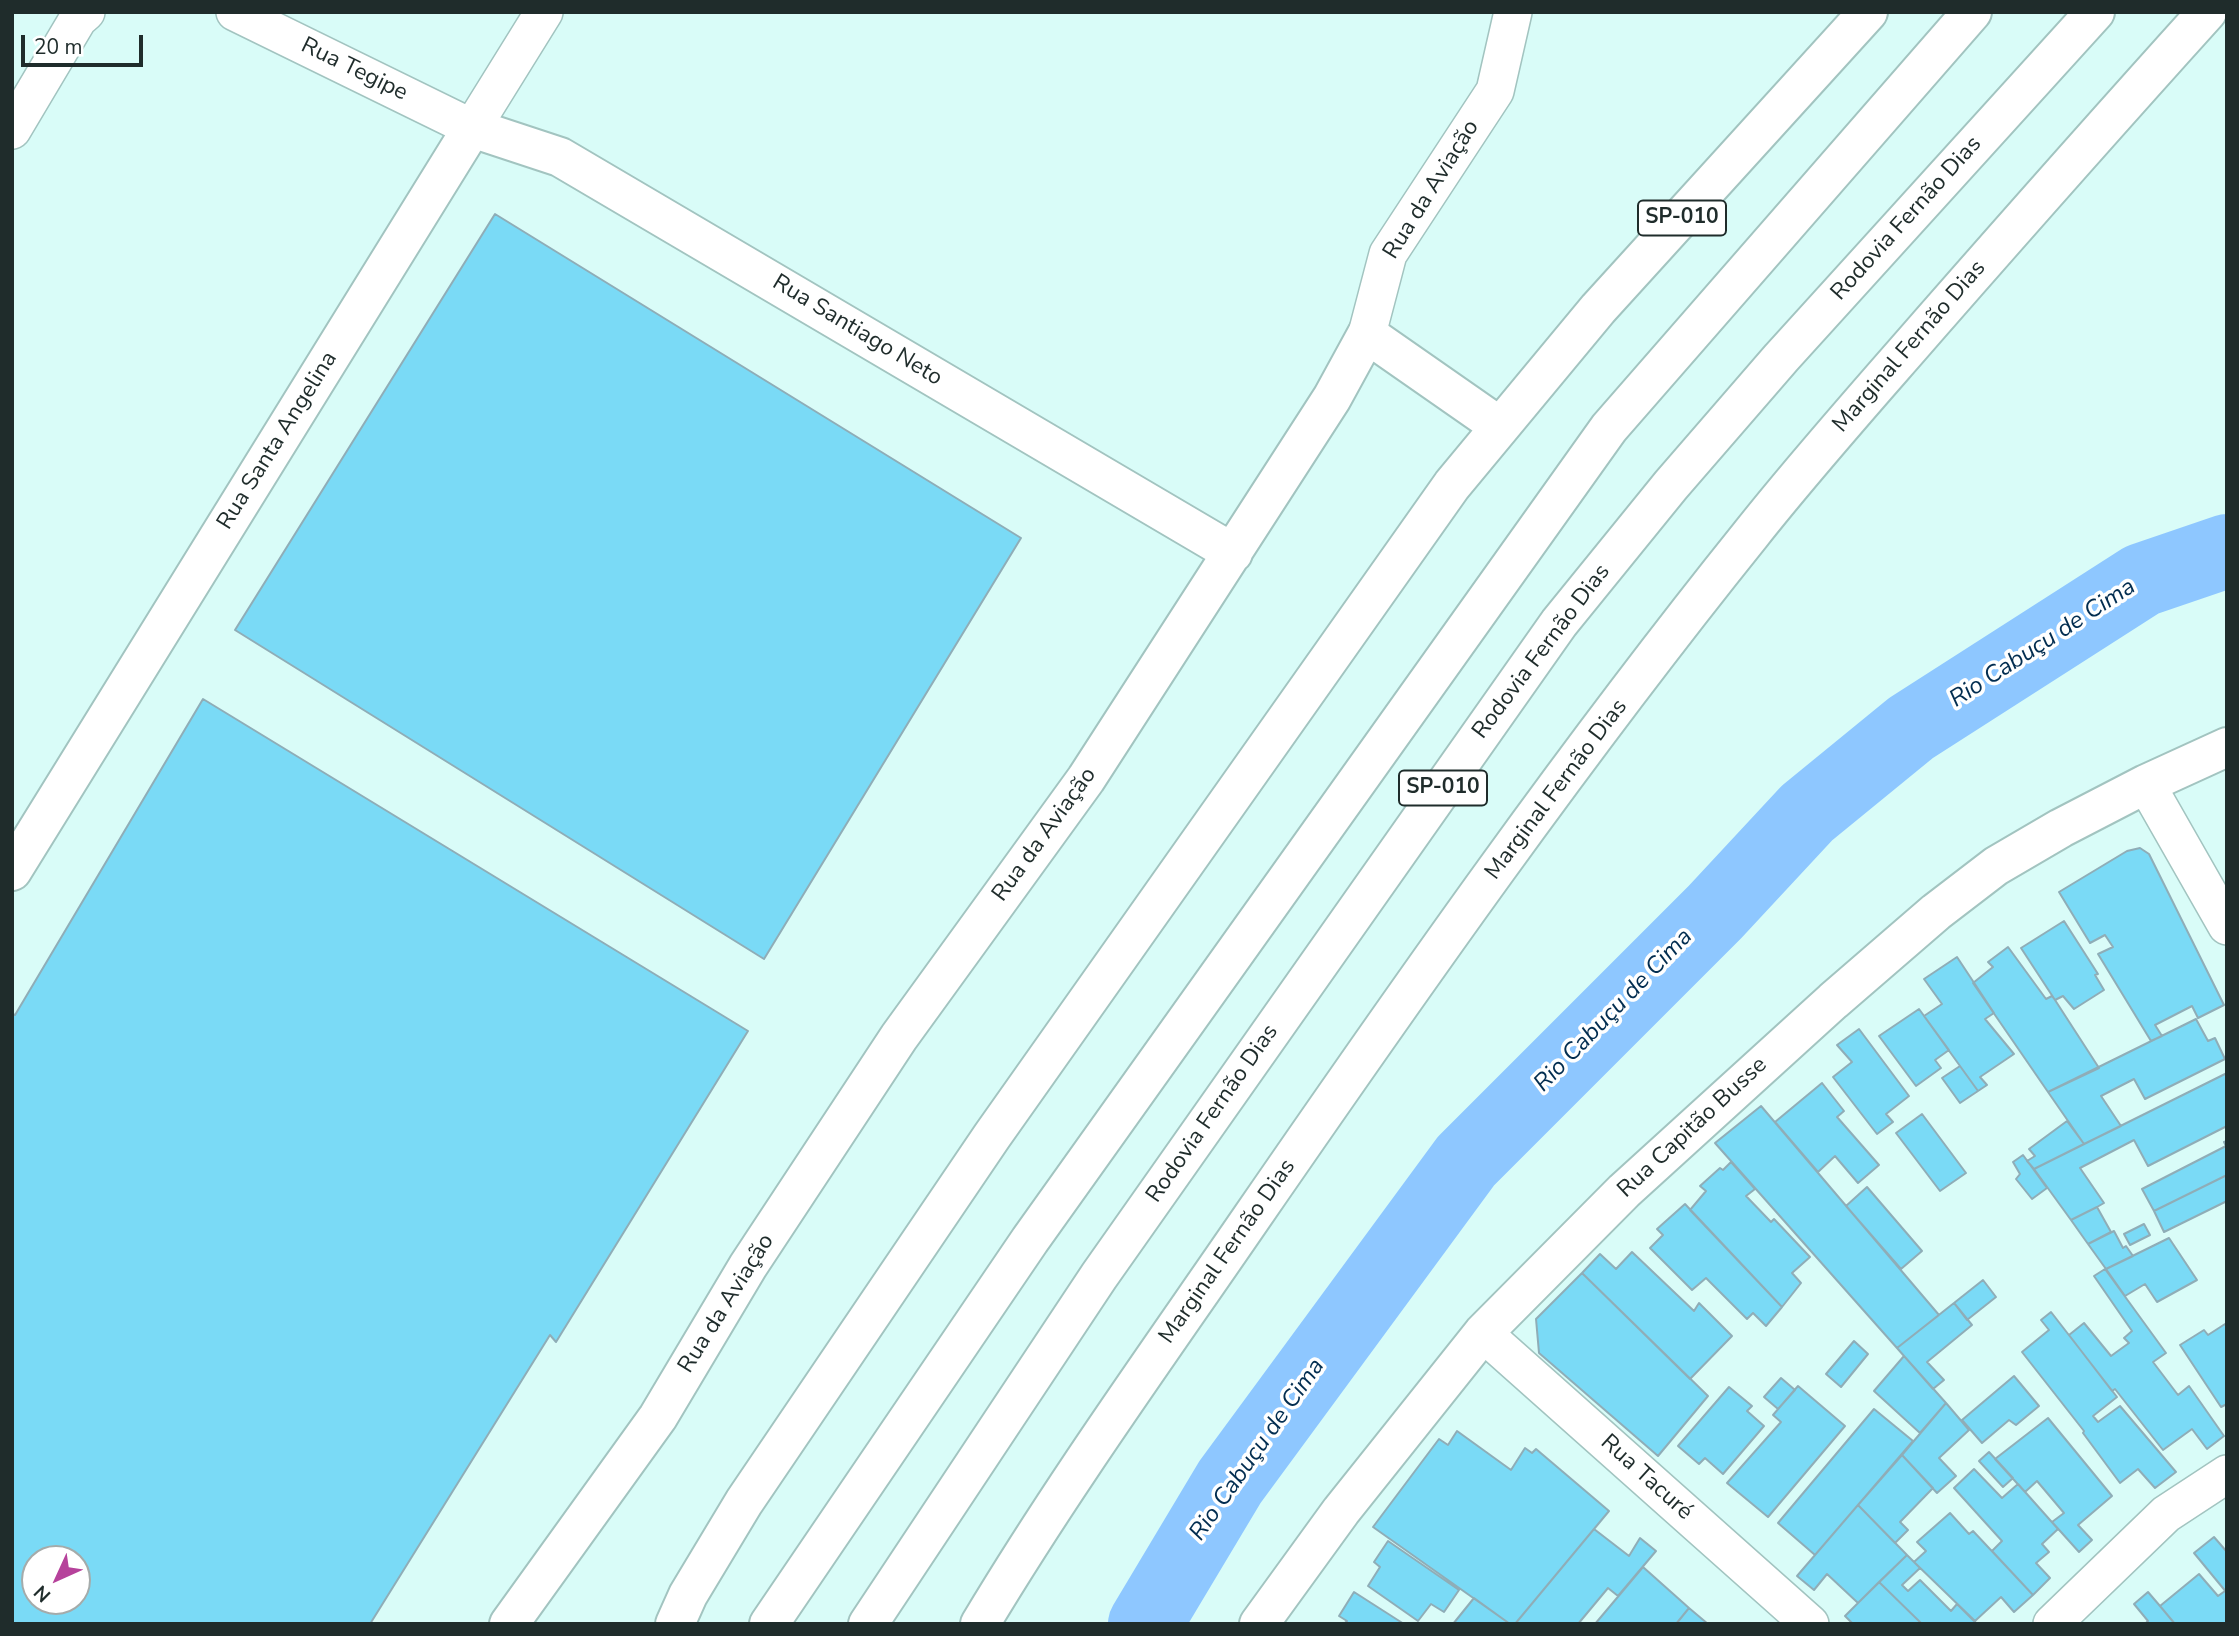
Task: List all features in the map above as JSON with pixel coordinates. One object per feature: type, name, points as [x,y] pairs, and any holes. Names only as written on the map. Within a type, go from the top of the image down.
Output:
[{"type":"main road","name":"SP-010","points":[[675,1624],[688,1595],[744,1502],[984,1147],[1444,495],[1598,309],[1868,12]]},
{"type":"main road","name":"SP-010","points":[[769,1624],[1030,1240],[1609,428],[1972,12]]},
{"type":"main road","name":"Rodovia Fernão Dias","points":[[868,1624],[1099,1276],[1559,623],[1671,485],[1781,358],[2095,12]]},
{"type":"main road","name":"Marginal Fernão Dias","points":[[980,1624],[1082,1465],[1373,1041],[1499,866],[1678,626],[1754,530],[1868,395],[2207,12]]},
{"type":"main road","name":"Rua Santiago Neto","points":[[472,128],[560,157],[1233,554]]},
{"type":"main road","name":"Rua Santa Angelina","points":[[12,871],[472,128]]},
{"type":"main road","points":[[1367,334],[1499,426]]},
{"type":"main road","name":"Rua da Aviação","points":[[509,1624],[658,1417],[748,1266],[899,1037],[1086,779],[1332,398],[1367,334]]},
{"type":"main road","name":"Rua Capitão Busse","points":[[1259,1624],[1341,1511],[1483,1333],[1624,1191],[1833,1001],[1936,912],[1996,866],[2061,828],[2146,784],[2227,747]]},
{"type":"street","points":[[12,130],[78,19],[86,12]]},
{"type":"street","name":"Rua Tegipe","points":[[235,12],[472,128]]},
{"type":"street","name":"Rua Santa Angelina","points":[[472,128],[544,12]]},
{"type":"street","name":"Rua da Aviação","points":[[1367,334],[1388,254],[1495,91],[1513,12]]},
{"type":"street","points":[[2146,784],[2227,926]]},
{"type":"street","name":"Rua Tacuré","points":[[1483,1333],[1810,1624]]},
{"type":"street","points":[[2052,1624],[2166,1514],[2227,1474]]},
{"type":"building","points":[[495,214],[1021,538],[764,959],[235,630]]},
{"type":"building","points":[[203,699],[748,1031],[556,1342],[550,1335],[370,1624],[12,1624],[12,1014],[15,1015]]},
{"type":"building","points":[[2140,848],[2149,854],[2224,1005],[2198,1018],[2192,1006],[2155,1025],[2162,1036],[2151,1041],[2098,954],[2113,947],[2105,935],[2090,943],[2059,892],[2127,851]]},
{"type":"building","points":[[2064,921],[2098,974],[2095,975],[2104,990],[2074,1009],[2063,996],[2055,1000],[2021,948]]},
{"type":"building","points":[[2008,947],[2046,999],[2052,996],[2099,1068],[2048,1092],[1973,983],[1993,967],[1988,962]]},
{"type":"building","points":[[1957,957],[1994,1013],[1985,1019],[2014,1054],[1980,1077],[1987,1085],[1978,1091],[1924,1016],[1942,1004],[1924,979]]},
{"type":"building","points":[[1919,1009],[1949,1050],[1935,1060],[1941,1068],[1916,1086],[1879,1036]]},
{"type":"building","points":[[2196,1019],[2208,1041],[2215,1038],[2225,1059],[2145,1099],[2134,1079],[2101,1096],[2121,1126],[2084,1144],[2048,1092]]},
{"type":"building","points":[[1859,1029],[1909,1096],[1886,1114],[1893,1122],[1877,1134],[1833,1077],[1852,1062],[1837,1045]]},
{"type":"building","points":[[1960,1066],[1978,1091],[1960,1103],[1942,1078]]},
{"type":"building","points":[[2227,1073],[2227,1126],[2148,1166],[2134,1140],[2080,1168],[2104,1203],[2071,1220],[2034,1169]]},
{"type":"building","points":[[1822,1083],[1844,1111],[1837,1117],[1879,1165],[1858,1183],[1835,1156],[1818,1172],[1775,1122]]},
{"type":"building","points":[[1761,1106],[1939,1315],[1897,1348],[1715,1143]]},
{"type":"building","points":[[1922,1114],[1966,1173],[1940,1191],[1896,1133]]},
{"type":"building","points":[[2067,1121],[2084,1144],[2034,1169],[2027,1161],[2035,1156],[2029,1149]]},
{"type":"building","points":[[2227,1141],[2227,1175],[2154,1211],[2142,1189],[2226,1146],[2224,1142]]},
{"type":"building","points":[[2023,1155],[2047,1188],[2032,1199],[2016,1179],[2020,1174],[2013,1162]]},
{"type":"building","points":[[1731,1162],[1755,1189],[1746,1196],[1771,1222],[1774,1219],[1810,1257],[1792,1273],[1801,1283],[1782,1307],[1690,1210],[1706,1191],[1700,1186]]},
{"type":"building","points":[[2227,1175],[2227,1201],[2164,1232],[2154,1211]]},
{"type":"building","points":[[1867,1187],[1922,1251],[1901,1269],[1846,1206]]},
{"type":"building","points":[[1685,1204],[1782,1307],[1766,1326],[1753,1313],[1747,1319],[1706,1278],[1692,1290],[1650,1248],[1663,1235],[1657,1229]]},
{"type":"building","points":[[2097,1207],[2111,1232],[2088,1244],[2071,1220]]},
{"type":"building","points":[[2144,1224],[2150,1235],[2130,1245],[2124,1234]]},
{"type":"building","points":[[2114,1231],[2123,1248],[2126,1246],[2133,1256],[2106,1269],[2088,1244]]},
{"type":"building","points":[[2169,1238],[2197,1280],[2157,1302],[2145,1284],[2125,1296],[2106,1269]]},
{"type":"building","points":[[1632,1252],[1694,1311],[1699,1303],[1732,1336],[1690,1379],[1582,1273],[1600,1254],[1616,1269]]},
{"type":"building","points":[[2105,1269],[2166,1353],[2153,1362],[2178,1395],[2189,1386],[2224,1436],[2207,1449],[2192,1429],[2163,1450],[2115,1389],[2112,1391],[2069,1335],[2084,1323],[2111,1356],[2129,1343],[2124,1338],[2132,1331],[2094,1276]]},
{"type":"building","points":[[1582,1273],[1708,1396],[1658,1456],[1539,1353],[1536,1319]]},
{"type":"building","points":[[1983,1280],[1996,1297],[1967,1320],[1954,1303]]},
{"type":"building","points":[[1954,1303],[1972,1325],[1927,1362],[1944,1380],[1933,1389],[1897,1348]]},
{"type":"building","points":[[2051,1312],[2117,1397],[2093,1416],[2098,1422],[2120,1406],[2176,1472],[2155,1488],[2138,1469],[2120,1483],[2084,1431],[2022,1352],[2049,1330],[2041,1320]]},
{"type":"building","points":[[2225,1324],[2227,1404],[2221,1407],[2180,1345],[2204,1330],[2208,1335]]},
{"type":"building","points":[[1854,1341],[1868,1354],[1841,1387],[1826,1374]]},
{"type":"building","points":[[1904,1356],[1946,1403],[1920,1433],[1874,1391]]},
{"type":"building","points":[[2014,1376],[2039,1406],[2016,1425],[2009,1420],[1982,1443],[1962,1420]]},
{"type":"building","points":[[1781,1378],[1795,1390],[1778,1409],[1764,1397]]},
{"type":"building","points":[[1798,1386],[1845,1426],[1768,1517],[1727,1483],[1781,1422],[1773,1415]]},
{"type":"building","points":[[1729,1387],[1752,1406],[1747,1411],[1764,1426],[1723,1474],[1705,1458],[1699,1464],[1678,1446]]},
{"type":"building","points":[[1946,1403],[1969,1430],[1939,1458],[1956,1476],[1937,1493],[1902,1455]]},
{"type":"building","points":[[1874,1409],[1913,1441],[1815,1555],[1778,1523]]},
{"type":"building","points":[[2048,1418],[2112,1496],[2078,1525],[2092,1540],[2079,1552],[2052,1522],[2064,1513],[2037,1481],[2025,1492],[1995,1459]]},
{"type":"building","points":[[1457,1431],[1511,1470],[1525,1448],[1532,1453],[1536,1449],[1609,1511],[1515,1624],[1510,1624],[1373,1527],[1439,1439],[1448,1445]]},
{"type":"building","points":[[1989,1452],[2013,1478],[2003,1487],[1979,1461]]},
{"type":"building","points":[[1902,1455],[1933,1488],[1900,1522],[1908,1530],[1895,1543],[1858,1505]]},
{"type":"building","points":[[1974,1469],[2002,1498],[2018,1484],[2058,1529],[2042,1544],[2049,1552],[2036,1563],[2050,1578],[2033,1595],[1992,1551],[2002,1541],[1954,1488]]},
{"type":"building","points":[[1858,1505],[1907,1555],[1858,1603],[1827,1574],[1814,1590],[1797,1576]]},
{"type":"building","points":[[1950,1513],[1969,1534],[1973,1531],[2033,1595],[2014,1612],[2001,1597],[1975,1621],[1914,1562],[1926,1551],[1917,1542]]},
{"type":"building","points":[[1594,1529],[1629,1556],[1640,1538],[1656,1551],[1618,1596],[1608,1588],[1578,1624],[1515,1624]]},
{"type":"building","points":[[2214,1537],[2227,1552],[2227,1593],[2194,1553]]},
{"type":"building","points":[[1388,1541],[1459,1590],[1444,1612],[1431,1604],[1418,1621],[1368,1586],[1380,1567],[1374,1562]]},
{"type":"building","points":[[1907,1555],[1920,1568],[1902,1585],[1908,1591],[1920,1580],[1951,1611],[1957,1604],[1977,1624],[1922,1624],[1879,1582]]},
{"type":"building","points":[[1643,1567],[1689,1608],[1676,1624],[1595,1624]]},
{"type":"building","points":[[2199,1574],[2218,1596],[2225,1591],[2227,1593],[2227,1624],[2175,1624],[2160,1606]]},
{"type":"building","points":[[1879,1582],[1922,1624],[1853,1624],[1845,1616]]},
{"type":"building","points":[[1354,1592],[1404,1624],[1344,1624],[1347,1621],[1339,1616]]},
{"type":"building","points":[[2148,1592],[2175,1624],[2145,1624],[2148,1621],[2134,1604]]},
{"type":"building","points":[[1474,1598],[1510,1624],[1453,1624]]},
{"type":"building","points":[[1689,1608],[1708,1624],[1676,1624]]},
{"type":"waterway","name":"Rio Cabuçu de Cima","points":[[1145,1624],[1230,1482],[1466,1161],[1715,912],[1807,813],[1911,728],[2142,580],[2227,551]]}]
